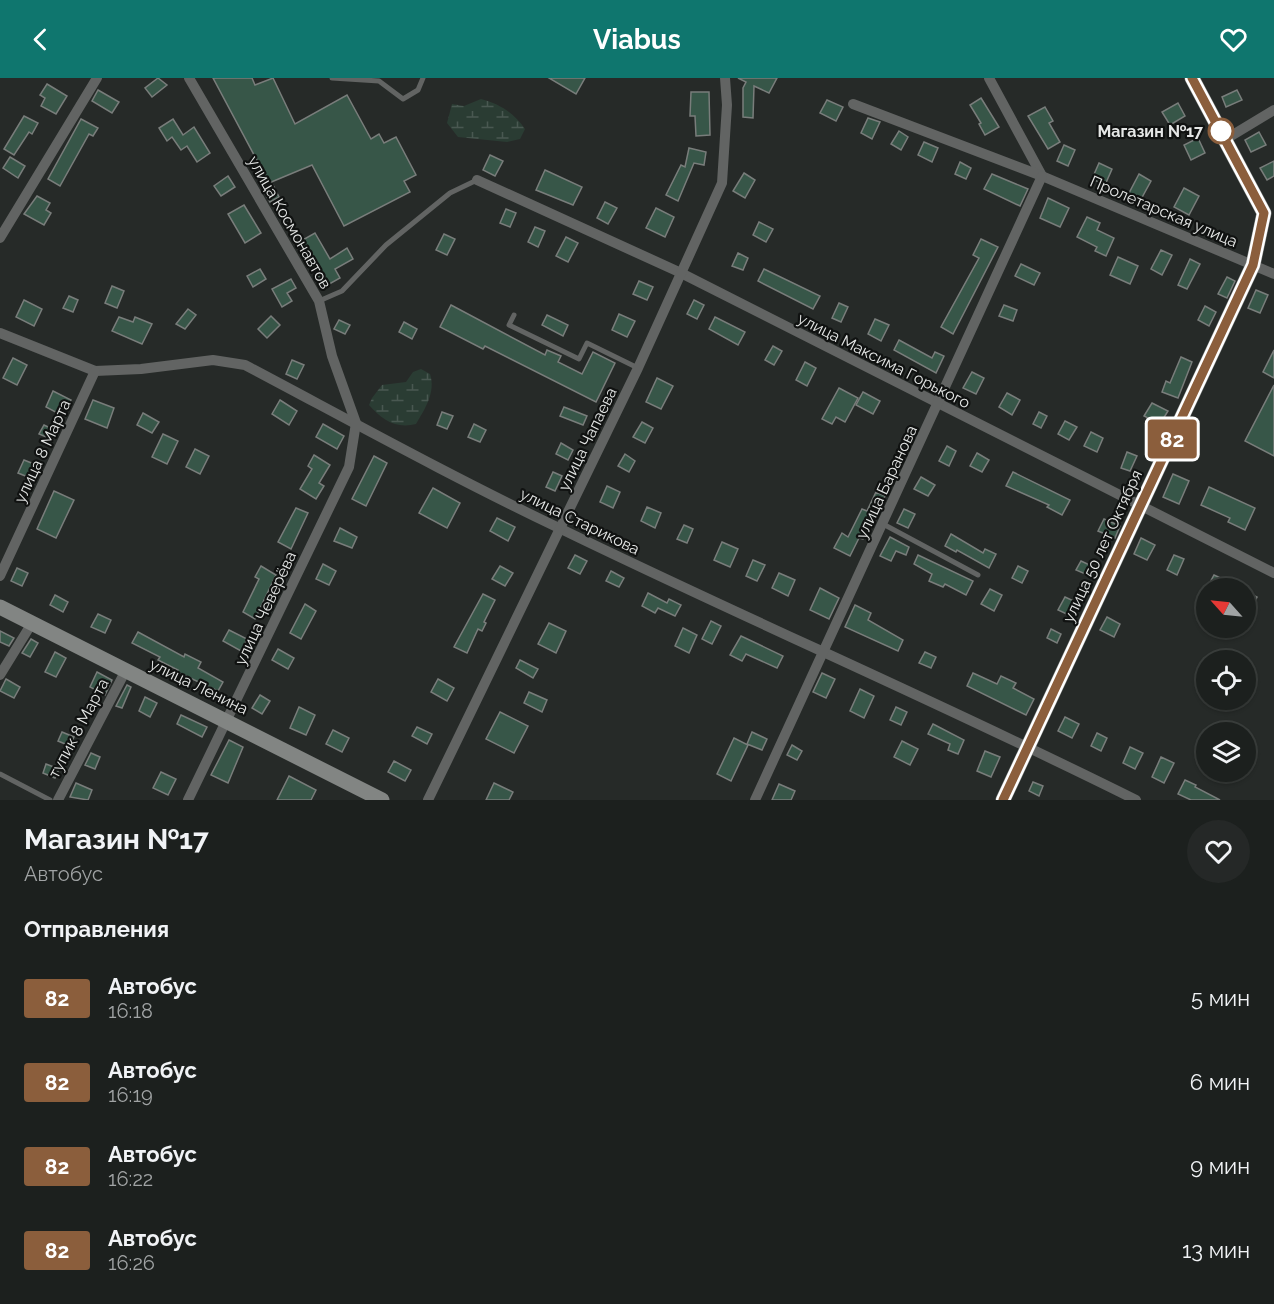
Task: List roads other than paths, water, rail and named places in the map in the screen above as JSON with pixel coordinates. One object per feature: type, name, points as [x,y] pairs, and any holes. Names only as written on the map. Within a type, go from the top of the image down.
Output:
[{"type":"main road","name":"улица 50 лет Октября","points":[[1003,800],[1253,265],[1264,213],[1192,78]]},
{"type":"main road","name":"улица Ленина","points":[[0,607],[382,800]]},
{"type":"street","points":[[0,238],[97,78]]},
{"type":"street","name":"улица Космонавтов","points":[[189,78],[319,301],[332,356],[356,423]]},
{"type":"street","name":"улица Чапаева","points":[[428,800],[638,368],[679,272],[722,183],[727,105],[725,78]]},
{"type":"street","points":[[989,78],[1042,176]]},
{"type":"street","name":"Пролетарская улица","points":[[853,104],[1042,176],[1274,274]]},
{"type":"street","points":[[1226,140],[1274,110]]},
{"type":"street","name":"улица Баранова","points":[[755,800],[884,524],[1042,176]]},
{"type":"street","name":"улица Максима Горького","points":[[477,180],[679,272],[1274,573]]},
{"type":"street","name":"улица Старикова","points":[[0,333],[95,371],[141,369],[213,360],[245,365],[430,465],[561,529],[1028,746],[1136,800]]},
{"type":"street","name":"улица 8 Марта","points":[[0,576],[95,371]]},
{"type":"street","name":"улица Чеверёва","points":[[188,800],[349,467],[356,423]]},
{"type":"street","points":[[0,675],[32,623]]},
{"type":"street","name":"тупик 8 Марта","points":[[58,800],[126,670]]},
{"type":"lane","points":[[332,78],[379,81],[403,99],[418,90],[423,78]]},
{"type":"lane","points":[[319,301],[342,291],[386,245],[450,193],[477,180]]},
{"type":"lane","points":[[514,315],[509,325],[579,359],[587,343],[638,368]]},
{"type":"lane","points":[[884,524],[978,575]]},
{"type":"lane","points":[[0,774],[50,800]]},
{"type":"place","name":"Магазин №17","points":[[1221,131]]}]
